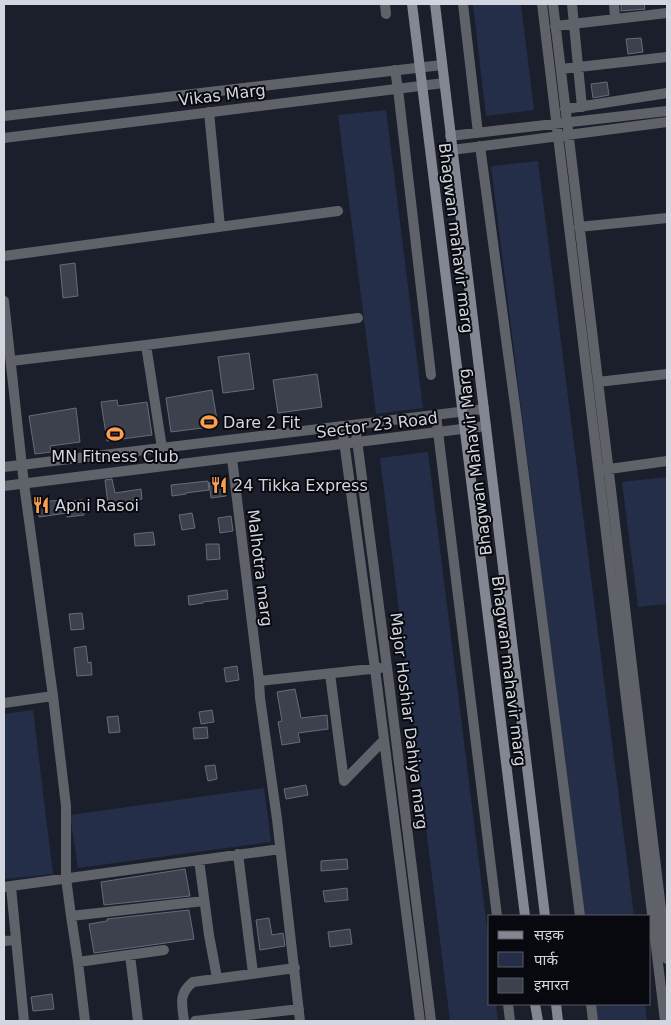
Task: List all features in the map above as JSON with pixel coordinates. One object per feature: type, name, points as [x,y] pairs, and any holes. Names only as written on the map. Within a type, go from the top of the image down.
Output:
[{"type":"main road","points":[[412,4],[420,67]]},
{"type":"main road","name":"Bhagwan Mahavir Marg","points":[[435,4],[546,915]]},
{"type":"main road","name":"Bhagwan mahavir marg","points":[[420,67],[525,915]]},
{"type":"main road","points":[[536,1005],[538,1021]]},
{"type":"main road","points":[[556,1005],[558,1021]]},
{"type":"street","points":[[463,4],[478,133]]},
{"type":"street","points":[[542,4],[562,124],[665,1017]]},
{"type":"street","points":[[553,4],[565,109],[562,124]]},
{"type":"street","points":[[572,4],[582,107]]},
{"type":"street","points":[[614,4],[616,18]]},
{"type":"street","points":[[555,26],[616,18],[654,9],[667,13]]},
{"type":"street","points":[[561,69],[667,57]]},
{"type":"street","name":"Vikas Marg","points":[[4,116],[442,65]]},
{"type":"street","points":[[395,70],[431,375]]},
{"type":"street","name":"Vikas Marg","points":[[4,138],[444,83]]},
{"type":"street","points":[[565,109],[667,93]]},
{"type":"street","points":[[450,136],[667,111]]},
{"type":"street","points":[[209,112],[220,227]]},
{"type":"street","points":[[452,150],[667,122]]},
{"type":"street","points":[[563,135],[579,226],[598,382],[603,469],[667,959]]},
{"type":"street","points":[[480,146],[580,915]]},
{"type":"street","points":[[4,256],[338,211]]},
{"type":"street","points":[[579,226],[667,218]]},
{"type":"street","points":[[4,301],[24,484],[66,806],[66,878],[85,1021]]},
{"type":"street","points":[[11,361],[358,318]]},
{"type":"street","points":[[146,345],[162,448]]},
{"type":"street","points":[[598,382],[667,374]]},
{"type":"street","name":"Sector 23 Road","points":[[4,468],[484,409]]},
{"type":"street","points":[[436,415],[497,915]]},
{"type":"street","name":"Major Hoshiar Dahiya marg","points":[[355,425],[431,1021]]},
{"type":"street","name":"Major Hoshiar Dahiya marg","points":[[342,426],[420,1021]]},
{"type":"street","name":"Sector 23 Road","points":[[4,486],[486,426]]},
{"type":"street","name":"Malhotra marg","points":[[232,458],[300,1021]]},
{"type":"street","points":[[603,469],[667,461]]},
{"type":"street","points":[[259,681],[387,667]]},
{"type":"street","points":[[330,674],[344,781],[384,740]]},
{"type":"street","points":[[4,703],[53,696]]},
{"type":"street","points":[[24,1021],[7,887],[280,849]]},
{"type":"street","points":[[238,854],[253,973]]},
{"type":"street","points":[[199,860],[209,935],[218,978]]},
{"type":"street","points":[[70,916],[204,901]]},
{"type":"street","points":[[4,941],[15,940]]},
{"type":"street","points":[[78,962],[164,950]]},
{"type":"street","points":[[130,955],[138,1021]]},
{"type":"street","points":[[184,1021],[182,997],[186,987],[192,982],[294,968]]},
{"type":"street","points":[[508,1005],[510,1021]]},
{"type":"street","points":[[591,1005],[593,1021]]},
{"type":"street","points":[[195,1021],[299,1009]]},
{"type":"green space","points":[[473,4],[521,4],[534,110],[486,116]]},
{"type":"green space","points":[[386,110],[423,408],[376,414],[338,115]]},
{"type":"green space","points":[[538,161],[634,915],[584,915],[491,166]]},
{"type":"green space","points":[[428,452],[488,936],[488,1005],[496,1005],[498,1021],[450,1021],[380,458]]},
{"type":"green space","points":[[667,477],[667,604],[638,607],[622,482]]},
{"type":"green space","points":[[33,710],[53,874],[4,879],[4,714]]},
{"type":"green space","points":[[264,788],[271,842],[78,868],[70,815]]},
{"type":"green space","points":[[595,1005],[645,1005],[647,1021],[597,1021]]},
{"type":"building","points":[[621,4],[644,4],[645,9],[621,11]]},
{"type":"building","points":[[641,38],[643,52],[628,54],[626,39]]},
{"type":"building","points":[[607,82],[609,95],[593,98],[591,84]]},
{"type":"building","points":[[75,263],[78,296],[63,298],[60,265]]},
{"type":"building","points":[[249,353],[254,389],[223,393],[218,357]]},
{"type":"building","points":[[317,374],[322,407],[278,413],[273,380]]},
{"type":"building","points":[[212,390],[218,426],[171,432],[166,398]]},
{"type":"building","points":[[117,400],[118,406],[147,402],[152,435],[107,441],[101,402]]},
{"type":"building","points":[[76,408],[80,442],[50,446],[51,452],[35,454],[29,416]]},
{"type":"building","points":[[112,479],[115,493],[141,489],[142,499],[108,504],[105,480]]},
{"type":"building","points":[[208,481],[209,490],[172,496],[171,485]]},
{"type":"building","points":[[224,481],[226,496],[211,498],[209,483]]},
{"type":"building","points":[[63,500],[63,502],[82,500],[84,515],[67,517],[67,513],[39,517],[37,502]]},
{"type":"building","points":[[192,513],[195,528],[182,530],[179,515]]},
{"type":"building","points":[[231,516],[233,531],[220,533],[218,518]]},
{"type":"building","points":[[153,532],[155,545],[135,546],[134,534]]},
{"type":"building","points":[[206,544],[219,544],[220,559],[207,560]]},
{"type":"building","points":[[227,590],[228,599],[189,605],[188,596]]},
{"type":"building","points":[[82,613],[84,629],[71,630],[69,614]]},
{"type":"building","points":[[86,646],[88,663],[91,662],[92,675],[77,676],[74,648]]},
{"type":"building","points":[[237,666],[239,680],[226,682],[224,668]]},
{"type":"building","points":[[295,689],[301,718],[327,715],[328,729],[298,733],[300,742],[282,745],[278,722],[282,721],[277,692]]},
{"type":"building","points":[[212,710],[214,722],[201,724],[199,712]]},
{"type":"building","points":[[118,716],[120,732],[109,733],[107,717]]},
{"type":"building","points":[[207,727],[208,738],[194,739],[193,728]]},
{"type":"building","points":[[215,765],[217,779],[208,781],[205,766]]},
{"type":"building","points":[[306,785],[308,795],[286,799],[284,789]]},
{"type":"building","points":[[347,859],[348,869],[321,871],[321,861]]},
{"type":"building","points":[[185,869],[190,896],[104,905],[101,882]]},
{"type":"building","points":[[347,888],[348,900],[325,902],[323,891]]},
{"type":"building","points":[[189,910],[194,939],[94,953],[89,924],[107,921],[107,919]]},
{"type":"building","points":[[269,918],[272,935],[283,933],[285,946],[260,950],[256,920]]},
{"type":"building","points":[[350,929],[352,944],[330,947],[328,932]]},
{"type":"building","points":[[52,994],[54,1009],[33,1011],[31,997]]},
{"type":"place","name":"Dare 2 Fit","points":[[209,422]]},
{"type":"place","name":"MN Fitness Club","points":[[115,434]]},
{"type":"place","name":"24 Tikka Express","points":[[219,485]]},
{"type":"place","name":"Apni Rasoi","points":[[41,505]]}]
